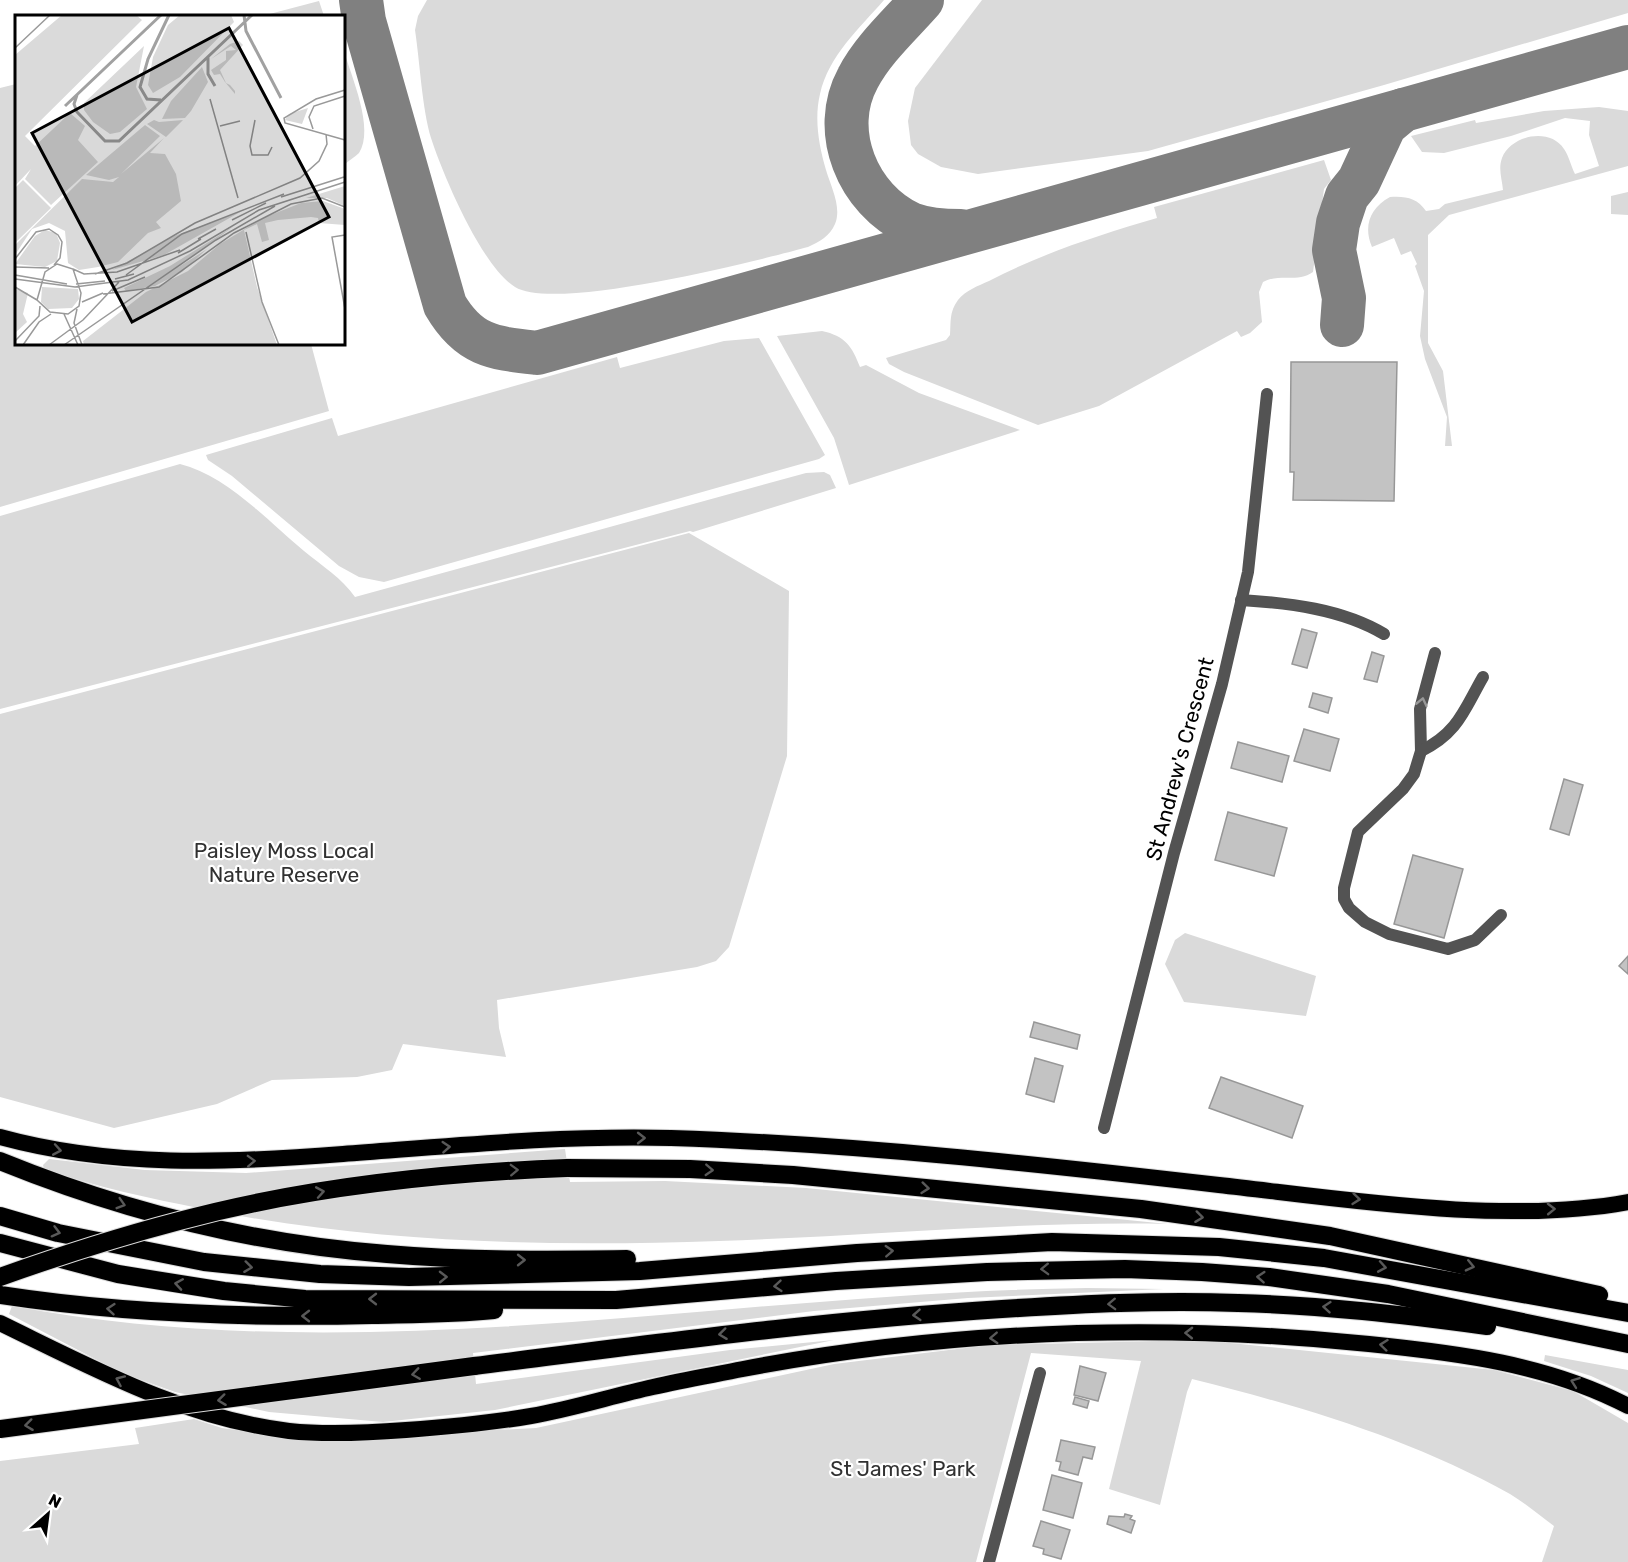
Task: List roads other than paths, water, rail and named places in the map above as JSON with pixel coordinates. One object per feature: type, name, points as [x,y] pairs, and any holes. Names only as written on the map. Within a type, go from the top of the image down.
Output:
[{"type":"highway","points":[[0,1137],[64,1151],[167,1162],[269,1160],[521,1141],[666,1138],[918,1154],[1414,1205],[1519,1210],[1572,1209],[1628,1202]]},
{"type":"highway","points":[[0,1161],[76,1190],[143,1210],[219,1228],[345,1250],[513,1261],[857,1253]]},
{"type":"highway","points":[[0,1277],[179,1221],[248,1205],[384,1182],[488,1171],[567,1168],[690,1169],[793,1174],[1141,1209],[1330,1236],[1628,1302]]},
{"type":"highway","points":[[0,1216],[135,1249],[204,1262],[320,1274],[409,1277],[639,1271],[857,1253],[1052,1242],[1219,1246],[1336,1260],[1628,1313]]},
{"type":"highway","points":[[0,1243],[118,1274],[224,1291],[305,1299],[616,1300]]},
{"type":"highway","points":[[0,1295],[108,1309],[305,1317],[469,1312],[914,1275],[1052,1269],[1169,1271],[1269,1277],[1350,1288],[1628,1345]]},
{"type":"highway","points":[[0,1429],[819,1323],[1031,1307],[1236,1302],[1386,1312],[1628,1345]]},
{"type":"highway","points":[[0,1323],[173,1404],[224,1419],[292,1431],[364,1433],[532,1416],[658,1386],[778,1363],[959,1339],[1144,1332],[1278,1336],[1427,1349],[1534,1370],[1572,1380],[1628,1406]]},
{"type":"street","name":"St Andrew's Crescent","points":[[1104,1128],[1248,573],[1267,394]]},
{"type":"street","points":[[1241,600],[1276,602],[1340,615],[1363,622],[1384,634]]},
{"type":"street","points":[[1435,653],[1420,709],[1421,751],[1414,774],[1403,789],[1358,832],[1344,888],[1344,899],[1349,909],[1365,922],[1389,934],[1448,949],[1475,940],[1501,915]]},
{"type":"street","points":[[1421,751],[1438,742],[1453,730],[1483,676]]},
{"type":"street","points":[[989,1562],[1040,1373]]},
{"type":"park label","name":"Paisley Moss Local Nature Reserve","points":[[284,863]]},
{"type":"park label","name":"St James' Park","points":[[903,1469]]}]
